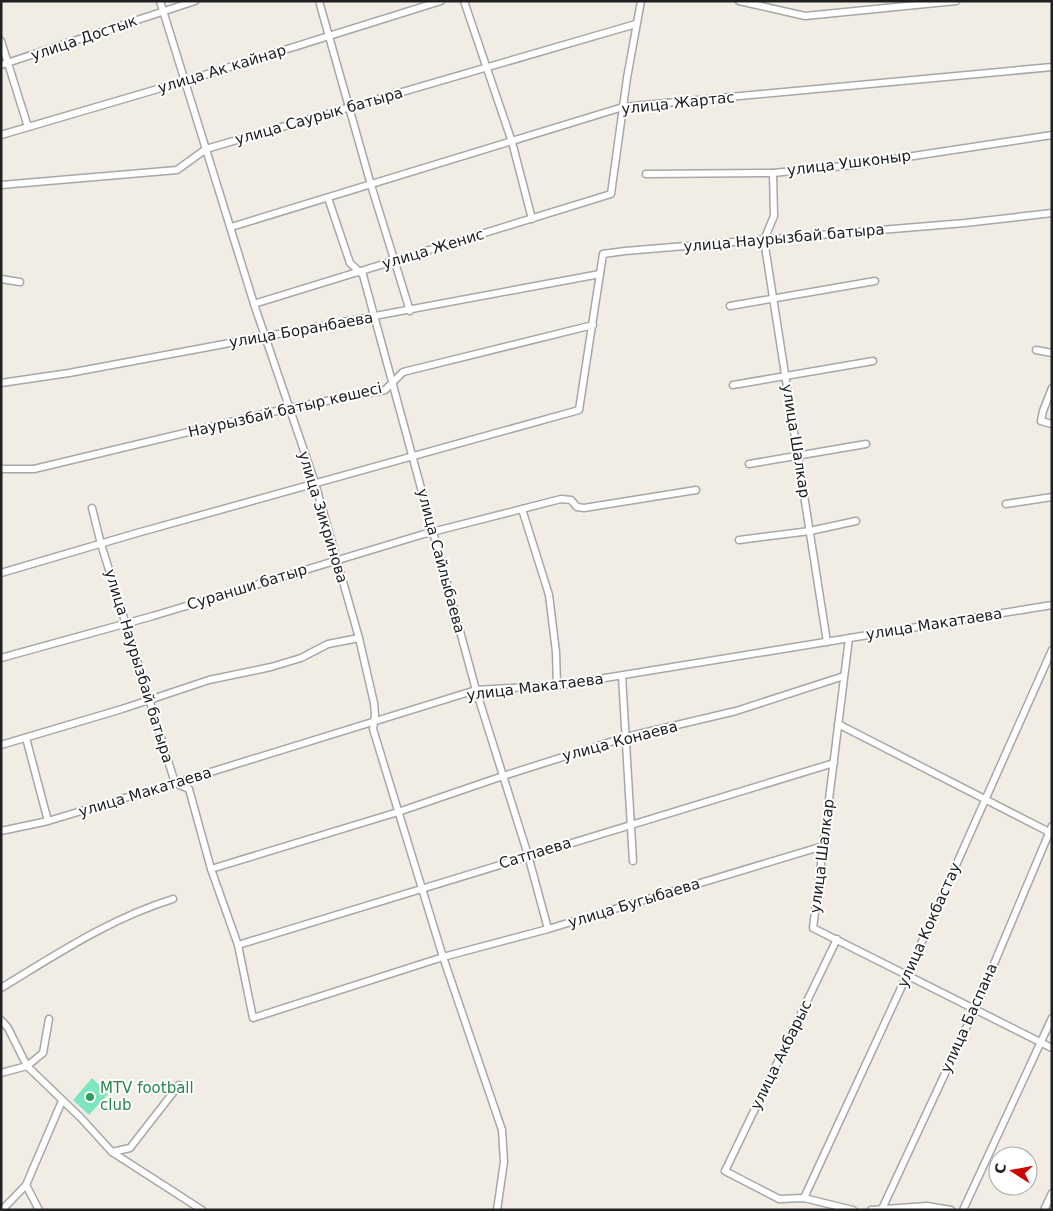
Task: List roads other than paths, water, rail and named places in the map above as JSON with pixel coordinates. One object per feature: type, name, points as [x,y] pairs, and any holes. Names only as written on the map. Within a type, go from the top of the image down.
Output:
[{"type":"street","name":"улица Зикринова","points":[[160,1],[254,304],[314,483],[359,638],[374,703],[373,729],[443,958],[502,1130],[504,1162],[496,1210]]},
{"type":"street","name":"улица Достык","points":[[5,64],[195,1]]},
{"type":"street","points":[[319,1],[371,185],[410,310]]},
{"type":"street","name":"улица Ак кайнар","points":[[1,135],[185,81],[441,1]]},
{"type":"street","points":[[464,1],[512,142],[532,219]]},
{"type":"street","points":[[623,107],[641,1]]},
{"type":"street","points":[[739,1],[805,16],[956,1]]},
{"type":"street","name":"улица Саурык батыра","points":[[1,185],[176,170],[206,149],[636,24]]},
{"type":"street","points":[[1,41],[5,64],[28,127]]},
{"type":"street","name":"улица Жартас","points":[[231,227],[623,107],[1052,67]]},
{"type":"street","name":"улица Женис","points":[[254,304],[611,194],[623,107]]},
{"type":"street","name":"улица Ушконыр","points":[[646,174],[773,173],[854,165],[1052,135]]},
{"type":"street","points":[[764,240],[774,216],[773,173]]},
{"type":"street","name":"улица Сайлыбаева","points":[[328,198],[350,263],[363,275],[376,317],[392,383],[476,690],[528,855],[548,929]]},
{"type":"street","name":"улица Наурызбай батыра","points":[[600,274],[602,254],[965,223],[1052,213]]},
{"type":"street","name":"улица Шалкар","points":[[764,240],[827,642]]},
{"type":"street","points":[[1,573],[314,483],[580,410],[600,274]]},
{"type":"street","name":"улица Боранбаева","points":[[1,383],[69,373],[600,274]]},
{"type":"street","points":[[1,279],[20,282]]},
{"type":"street","points":[[730,306],[874,281]]},
{"type":"street","name":"Наурызбай батыр көшесі","points":[[1,469],[34,469],[289,408],[385,390],[403,372],[592,325]]},
{"type":"street","points":[[1036,350],[1052,353]]},
{"type":"street","points":[[733,385],[873,360]]},
{"type":"street","points":[[1052,388],[1041,421],[1052,424]]},
{"type":"street","points":[[749,464],[866,444]]},
{"type":"street","name":"Суранши батыр","points":[[1,658],[127,623],[336,560],[522,509],[566,499],[571,500],[577,507],[584,508],[696,490]]},
{"type":"street","points":[[1006,504],[1052,497]]},
{"type":"street","name":"улица Наурызбай батыра","points":[[92,508],[101,544],[175,783],[189,788],[211,870],[238,945],[253,1018]]},
{"type":"street","points":[[522,509],[549,595],[556,652],[557,686]]},
{"type":"street","points":[[738,540],[810,530],[856,521]]},
{"type":"street","name":"улица Макатаева","points":[[1,831],[48,821],[476,690],[557,686],[1052,605]]},
{"type":"street","points":[[1,745],[209,680],[272,667],[301,658],[328,644],[359,638]]},
{"type":"street","name":"улица Шалкар","points":[[849,638],[814,928],[1052,1048]]},
{"type":"street","name":"улица Кокбастау","points":[[804,1198],[907,975],[1052,650]]},
{"type":"street","points":[[622,676],[633,861]]},
{"type":"street","name":"улица Конаева","points":[[211,870],[398,812],[626,737],[736,710],[844,676]]},
{"type":"street","points":[[838,724],[985,800],[1051,830]]},
{"type":"street","points":[[26,738],[48,821]]},
{"type":"street","name":"Сатпаева","points":[[238,945],[632,823],[834,763]]},
{"type":"street","name":"улица Баспана","points":[[882,1209],[975,1009],[1051,830]]},
{"type":"street","name":"улица Бугыбаева","points":[[253,1018],[443,958],[548,929],[824,846]]},
{"type":"street","points":[[1,988],[85,937],[148,906],[174,899]]},
{"type":"street","name":"улица Акбарыс","points":[[804,1198],[779,1199],[725,1171],[836,939]]},
{"type":"street","points":[[963,1210],[1052,1018]]},
{"type":"street","points":[[1,1073],[27,1066],[43,1053],[49,1019]]},
{"type":"street","points":[[1,1020],[8,1028],[27,1066],[112,1152],[202,1210]]},
{"type":"street","points":[[112,1152],[130,1148],[178,1086]]},
{"type":"street","points":[[2,1210],[26,1185],[62,1101]]},
{"type":"street","points":[[26,1185],[40,1210]]},
{"type":"street","points":[[1044,1210],[1052,1193]]},
{"type":"street","points":[[804,1198],[853,1210]]},
{"type":"street","points":[[871,1210],[927,1206],[951,1210]]},
{"type":"place","name":"MTV football club","points":[[90,1097]]}]
